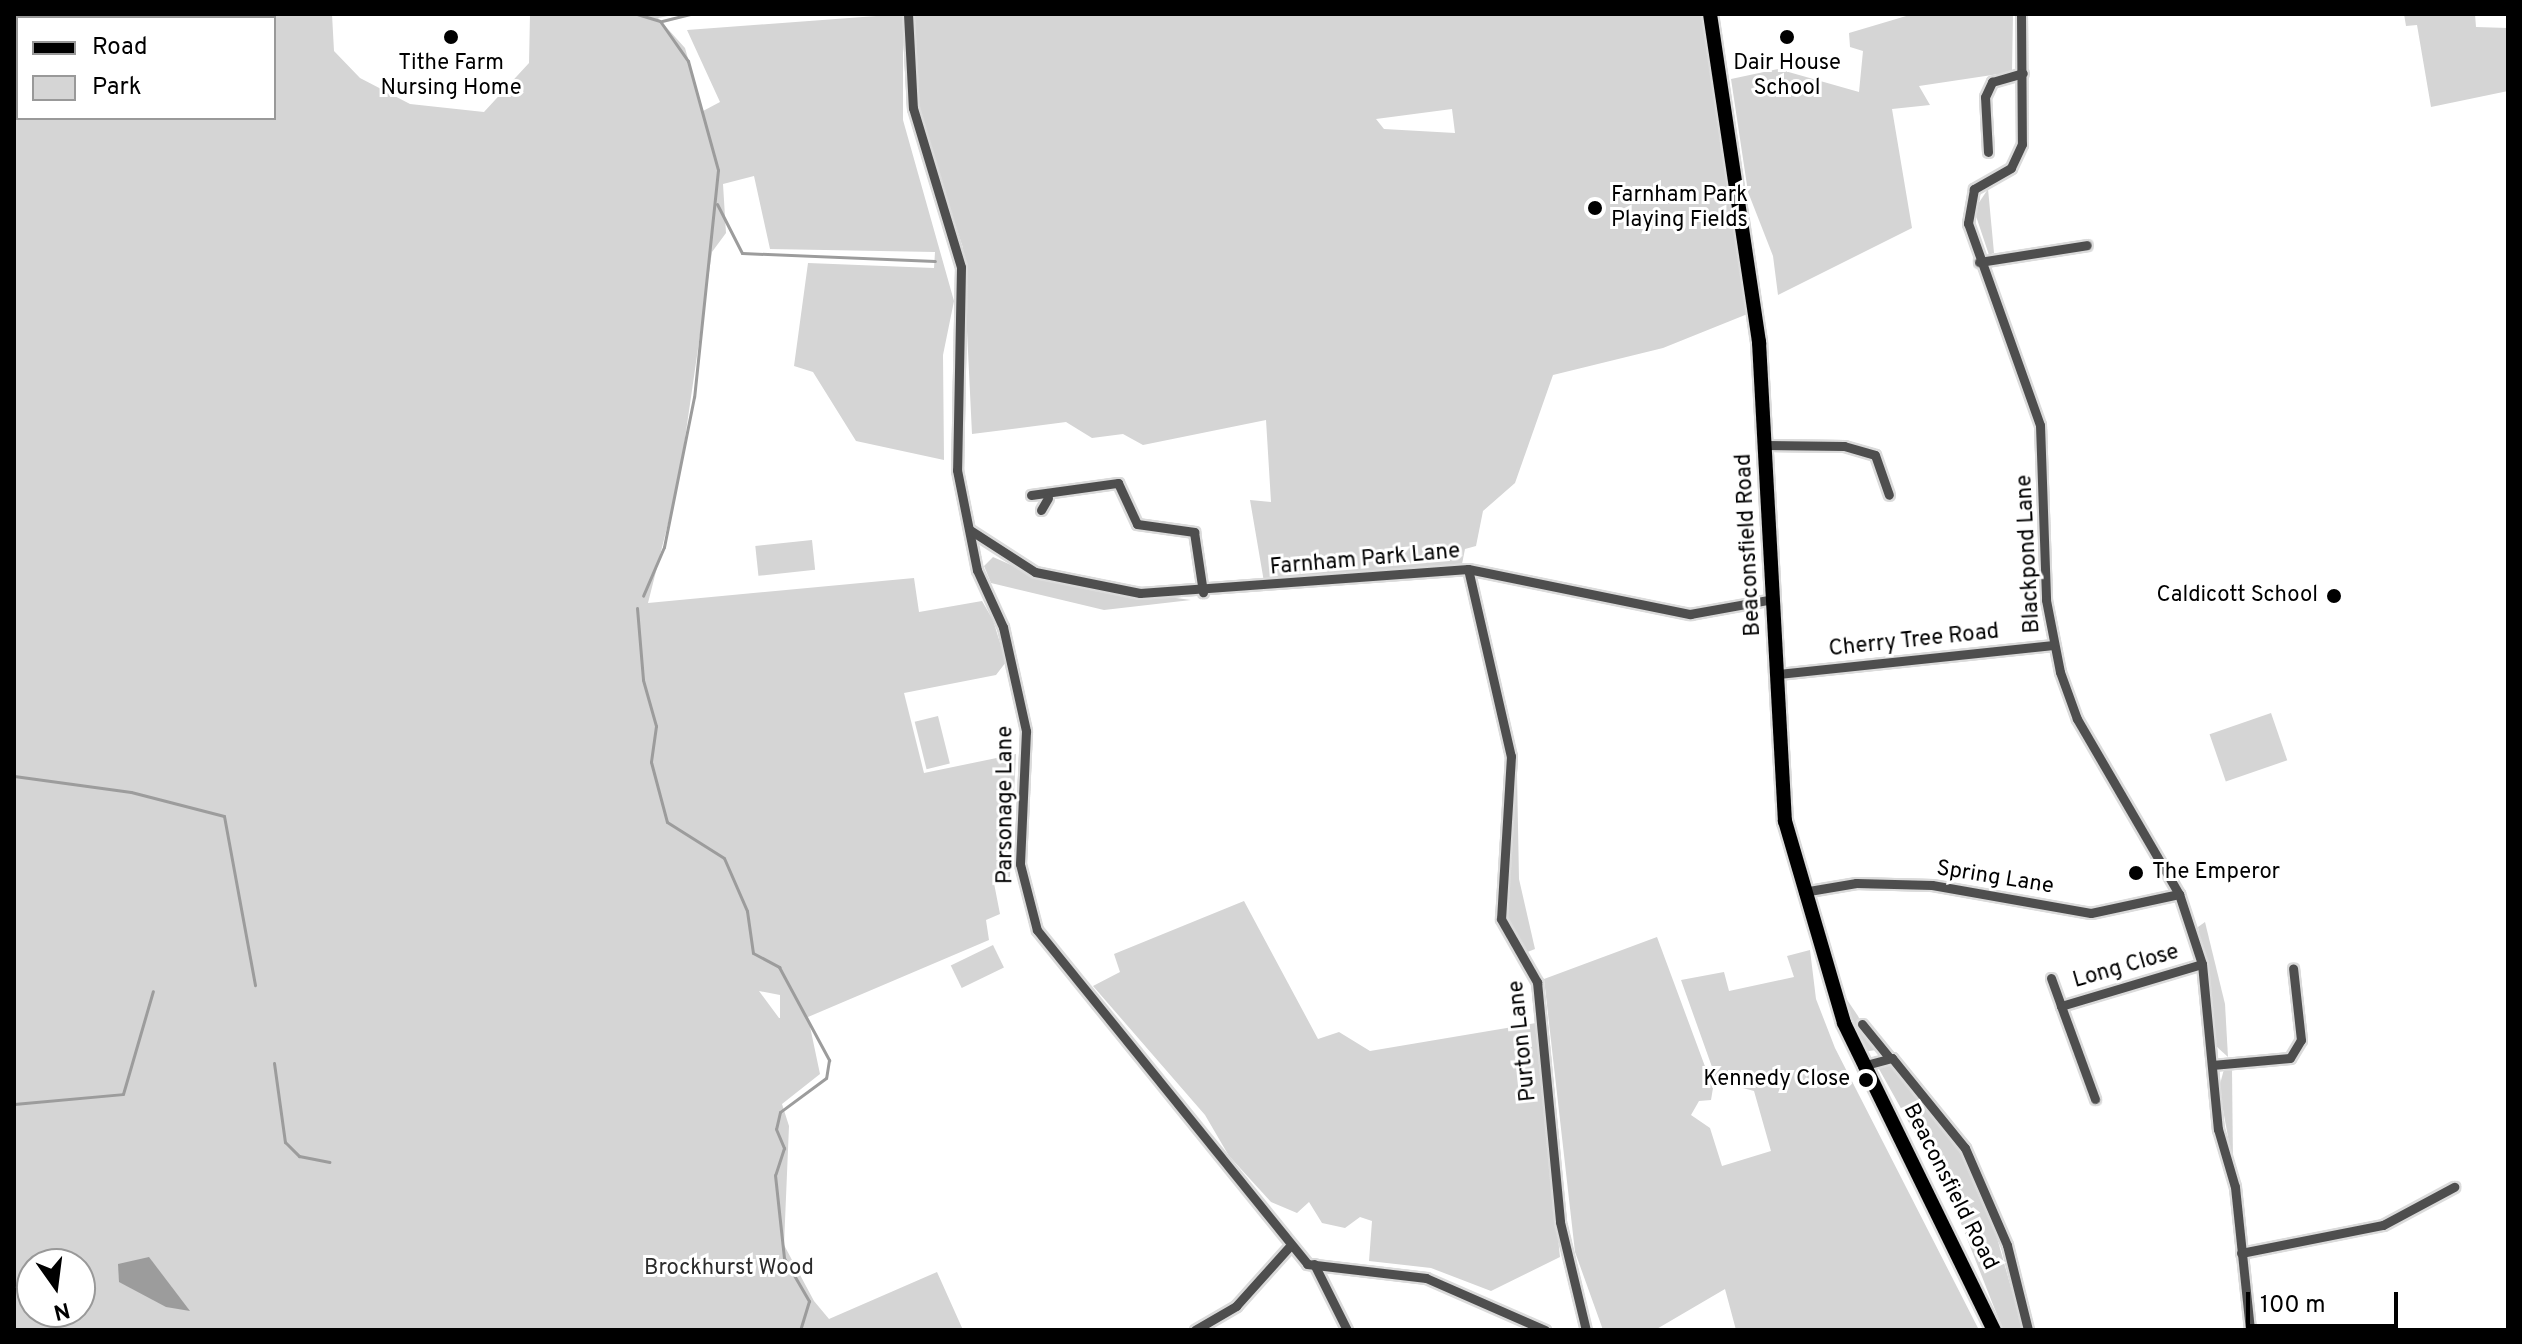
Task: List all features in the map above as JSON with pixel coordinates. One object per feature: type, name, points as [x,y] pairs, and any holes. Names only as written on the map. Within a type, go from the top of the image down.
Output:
[{"type":"main road","name":"Beaconsfield Road","points":[[1710,14],[1759,342],[1778,674],[1777,773],[1803,892],[1862,1066],[1994,1330]]},
{"type":"street","name":"Parsonage Lane","points":[[908,14],[913,108],[961,267],[954,422],[977,570],[1003,627],[1026,731],[1020,864],[1037,930],[1289,1247],[1314,1264],[1440,1282],[1545,1330]]},
{"type":"street","name":"Blackpond Lane","points":[[2021,14],[2023,73],[2016,160],[1974,189],[1967,206],[1979,262],[2040,425],[2053,645],[2077,719],[2179,894],[2202,964],[2212,1065],[2250,1330]]},
{"type":"street","points":[[1988,152],[1985,97],[1992,82],[2023,73]]},
{"type":"street","points":[[1979,262],[2087,245]]},
{"type":"street","points":[[1766,445],[1844,446],[1875,455],[1889,495]]},
{"type":"street","points":[[1031,495],[1048,498],[1118,483],[1137,524],[1194,532],[1203,592]]},
{"type":"street","points":[[1041,510],[1048,498]]},
{"type":"street","name":"Farnham Park Lane","points":[[969,529],[1035,572],[1140,593],[1203,592],[1468,569],[1690,614],[1773,599]]},
{"type":"street","name":"Purton Lane","points":[[1468,569],[1511,756],[1501,919],[1537,982],[1560,1222],[1586,1330]]},
{"type":"street","name":"Cherry Tree Road","points":[[1778,674],[2053,645]]},
{"type":"street","name":"Spring Lane","points":[[1803,892],[1856,883],[1932,885],[2091,913],[2122,912],[2179,894]]},
{"type":"street","name":"Long Close","points":[[2061,1006],[2202,964]]},
{"type":"street","points":[[2212,1065],[2290,1058],[2301,1040],[2293,968]]},
{"type":"street","name":"Long Close","points":[[2051,978],[2095,1099]]},
{"type":"street","name":"Beaconsfield Road","points":[[1862,1024],[1974,1162],[2007,1245],[2028,1330]]},
{"type":"street","points":[[1862,1066],[1888,1056]]},
{"type":"street","points":[[2241,1253],[2383,1225],[2454,1187]]},
{"type":"street","points":[[1195,1330],[1236,1306],[1289,1247]]},
{"type":"street","points":[[1314,1264],[1347,1330]]},
{"type":"green space","name":"Brockhurst Wood","points":[[332,14],[334,51],[360,78],[410,104],[484,112],[529,63],[530,14],[678,14],[658,18],[685,48],[703,111],[720,102],[687,30],[903,14],[903,120],[954,301],[943,355],[944,460],[856,441],[813,372],[794,366],[808,263],[934,268],[935,252],[770,249],[754,176],[723,184],[726,233],[712,252],[679,480],[648,603],[914,578],[919,612],[982,601],[993,620],[1006,662],[996,675],[904,693],[924,773],[1016,754],[1010,877],[993,878],[1000,914],[986,920],[989,940],[808,1017],[820,1074],[782,1104],[789,1126],[784,1245],[814,1301],[829,1319],[937,1272],[963,1330],[14,1330],[14,35],[16,120],[276,120],[276,16],[72,16]],"holes":[[[759,991],[780,995],[779,1018]]]},
{"type":"green space","points":[[911,14],[1706,14],[1750,313],[1663,348],[1553,375],[1515,483],[1483,511],[1476,546],[1465,549],[1462,564],[1264,582],[1250,500],[1271,502],[1266,420],[1143,445],[1123,434],[1092,438],[1066,422],[972,434],[963,248],[919,115]],"holes":[[[1452,109],[1455,133],[1384,129],[1376,119]]]},
{"type":"green space","points":[[1913,14],[2013,14],[2012,72],[1919,86],[1930,105],[1892,109],[1912,228],[1778,295],[1773,256],[1748,192],[1731,79],[1778,69],[1859,92],[1863,51],[1850,47],[1849,33]]},
{"type":"green space","points":[[2404,14],[2475,14],[2476,27],[2508,28],[2508,91],[2431,107],[2417,25],[2406,26]]},
{"type":"green space","points":[[1988,189],[1994,253],[1989,255],[1974,210]]},
{"type":"green space","points":[[812,540],[815,570],[758,576],[755,546]]},
{"type":"green space","points":[[993,557],[1048,581],[1191,600],[1104,610],[991,583],[984,566]]},
{"type":"green space","points":[[2271,713],[2287,760],[2226,781],[2210,734]]},
{"type":"green space","points":[[938,716],[950,764],[927,769],[915,722]]},
{"type":"green space","points":[[1517,774],[1519,879],[1535,949],[1525,953],[1503,917]]},
{"type":"green space","points":[[1244,901],[1318,1039],[1339,1032],[1370,1051],[1536,1023],[1560,1257],[1491,1291],[1431,1268],[1369,1261],[1372,1221],[1360,1217],[1345,1228],[1322,1223],[1309,1202],[1297,1213],[1271,1202],[1229,1156],[1205,1115],[1093,986],[1120,972],[1114,954]]},
{"type":"green space","points":[[2205,922],[2225,1004],[2228,1057],[2217,1047],[2198,927]]},
{"type":"green space","points":[[1657,937],[1713,1088],[1711,1100],[1699,1101],[1691,1115],[1710,1128],[1722,1166],[1771,1151],[1754,1091],[1717,1081],[1681,980],[1724,972],[1729,991],[1794,977],[1787,956],[1810,950],[1816,999],[1835,1048],[1979,1330],[1736,1330],[1725,1289],[1655,1330],[1603,1330],[1575,1252],[1544,979]]},
{"type":"green space","points":[[993,945],[1004,967],[962,988],[951,966]]},
{"type":"green space","points":[[1837,985],[1858,1016],[1876,1050],[1863,1052]]},
{"type":"green space","points":[[1891,1063],[1957,1146],[1987,1202],[2023,1330],[2003,1330],[1951,1198],[1879,1069]]},
{"type":"green space","points":[[2224,1069],[2232,1069],[2233,1164],[2219,1088]]},
{"type":"shaded area","points":[[149,1257],[190,1311],[166,1307],[119,1282],[118,1264]]},
{"type":"waterway","points":[[637,14],[660,21],[688,61],[718,170],[694,397],[664,547],[643,596]]},
{"type":"waterway","points":[[662,21],[690,14]]},
{"type":"waterway","points":[[717,204],[742,253],[935,261]]},
{"type":"waterway","points":[[637,608],[643,680],[656,726],[651,762],[667,822],[724,858],[747,911],[753,953],[779,967],[829,1060],[826,1078],[780,1112],[776,1129],[784,1148],[775,1175],[784,1258],[809,1301],[800,1330]]},
{"type":"waterway","points":[[14,776],[131,792],[224,816],[255,985]]},
{"type":"waterway","points":[[14,1104],[123,1094],[153,991]]},
{"type":"waterway","points":[[274,1063],[285,1142],[299,1156],[329,1162]]},
{"type":"place","name":"Tithe Farm Nursing Home","points":[[451,37]]},
{"type":"place","name":"Dair House School","points":[[1787,37]]},
{"type":"place","name":"Farnham Park Playing Fields","points":[[1595,208]]},
{"type":"place","name":"Caldicott School","points":[[2334,596]]},
{"type":"place","name":"The Emperor","points":[[2136,873]]},
{"type":"place","name":"Kennedy Close","points":[[1866,1080]]}]
